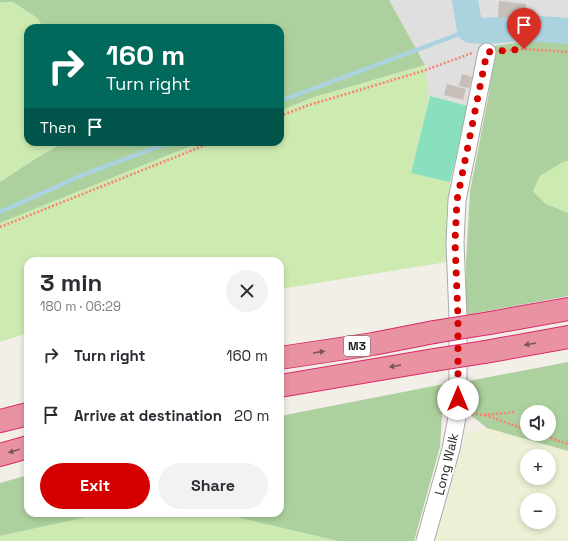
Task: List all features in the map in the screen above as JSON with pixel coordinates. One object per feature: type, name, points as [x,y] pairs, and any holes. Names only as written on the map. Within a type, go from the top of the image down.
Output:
[{"type":"highway","name":"M3","points":[[284,357],[373,344],[568,309]]},
{"type":"highway","name":"M3","points":[[284,385],[568,337]]},
{"type":"highway","points":[[0,421],[24,415]]},
{"type":"highway","points":[[0,455],[24,448]]},
{"type":"street","name":"Long Walk","points":[[425,541],[451,449],[458,412],[458,318],[455,242],[457,200],[487,52]]},
{"type":"path","points":[[284,114],[309,105],[423,71],[472,53],[524,49],[568,52]]},
{"type":"path","points":[[0,227],[204,146]]},
{"type":"path","points":[[515,412],[483,415],[520,428]]},
{"type":"path","points":[[556,440],[568,444]]},
{"type":"shaded area","points":[[389,0],[568,0],[568,36],[494,46],[489,93],[468,106],[450,182],[411,173],[425,65]]},
{"type":"green space","points":[[0,0],[389,0],[425,65],[311,98],[284,109],[284,24],[41,24],[37,18],[13,2],[0,3]]},
{"type":"green space","points":[[13,2],[37,18],[41,24],[24,24],[24,146],[58,146],[0,182],[0,3]]},
{"type":"green space","points":[[568,36],[568,161],[563,162],[540,176],[533,191],[546,204],[568,213],[568,296],[466,315],[466,262],[470,191],[489,93],[494,46]]},
{"type":"green space","points":[[425,65],[429,98],[411,172],[450,182],[447,262],[284,288],[284,257],[24,257],[24,334],[0,342],[0,223],[191,146],[284,146],[284,109],[311,98]]},
{"type":"green space","points":[[430,96],[468,106],[450,182],[411,173]]},
{"type":"green space","points":[[58,146],[191,146],[0,223],[0,182]]},
{"type":"green space","points":[[568,161],[568,213],[546,204],[533,191],[540,176],[563,162]]},
{"type":"green space","points":[[568,362],[568,451],[533,441],[556,441],[556,405],[520,405],[520,437],[487,428],[467,412],[471,384],[468,381]]},
{"type":"green space","points":[[444,384],[440,447],[414,541],[338,541],[236,517],[284,517],[284,415]]},
{"type":"green space","points":[[487,428],[520,437],[520,441],[533,441],[568,451],[568,541],[435,541],[466,434]]},
{"type":"green space","points":[[24,476],[24,517],[87,517],[0,536],[0,483]]},
{"type":"green space","points":[[87,517],[236,517],[338,541],[0,541],[0,536]]},
{"type":"building","points":[[499,1],[526,4],[525,19],[498,17]]},
{"type":"building","points":[[462,74],[472,77],[469,88],[459,86]]},
{"type":"building","points":[[447,84],[466,89],[463,100],[444,95]]},
{"type":"waterway","points":[[465,0],[470,30],[484,31],[527,28],[568,31]]},
{"type":"waterway","points":[[284,100],[470,30]]},
{"type":"waterway","points":[[0,212],[85,174],[160,146]]},
{"type":"route","points":[[458,399],[458,318],[455,242],[457,200],[487,52],[524,49]]}]
